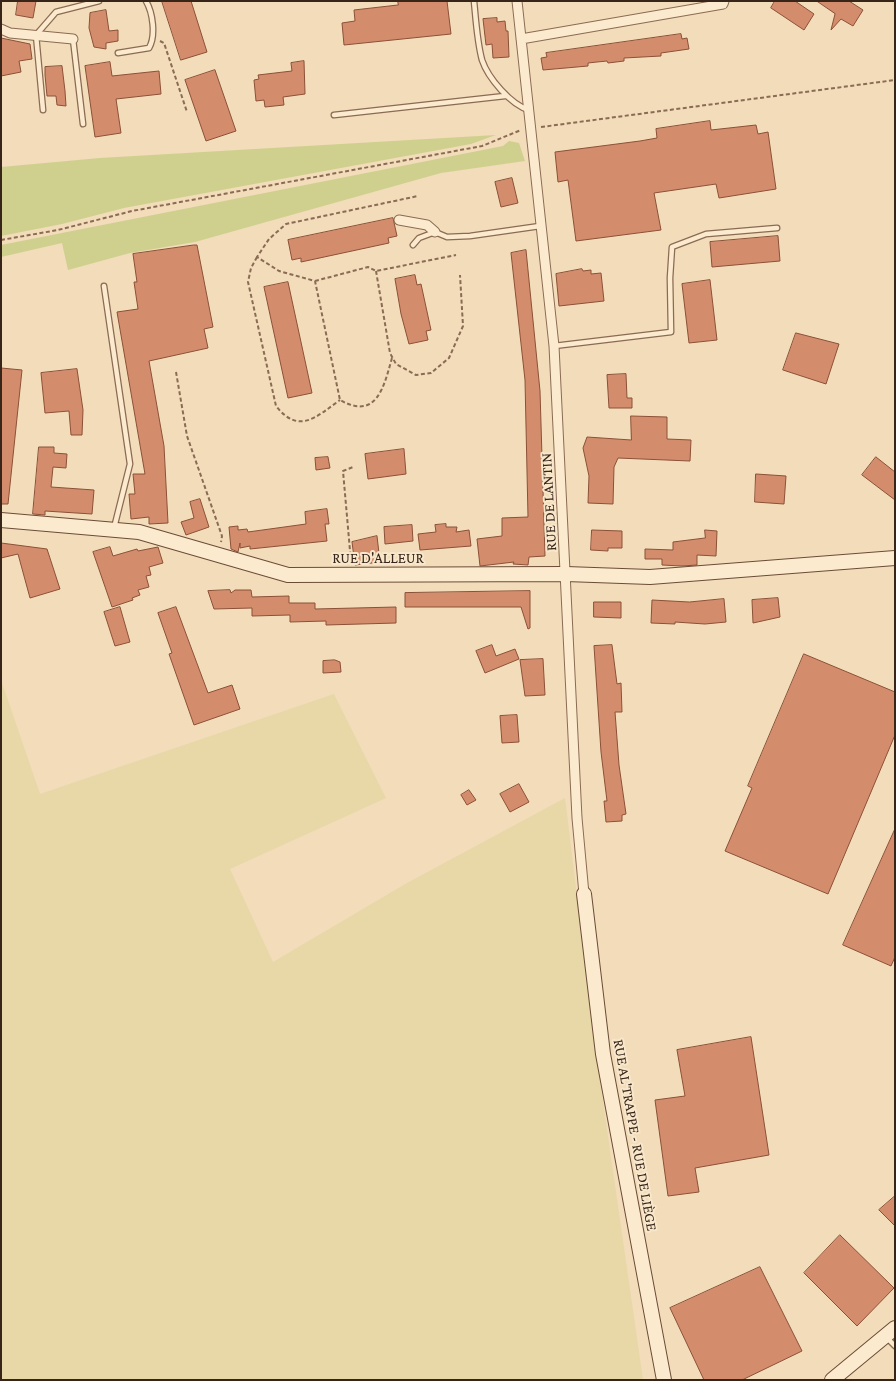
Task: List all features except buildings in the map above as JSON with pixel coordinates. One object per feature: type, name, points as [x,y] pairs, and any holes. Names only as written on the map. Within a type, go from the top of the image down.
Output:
[{"type":"street","name":"RUE DE LANTIN","points":[[517,1],[554,346],[577,818],[584,894]]},
{"type":"street","points":[[521,39],[722,4],[724,1]]},
{"type":"street","points":[[1,29],[10,33],[73,39]]},
{"type":"street","points":[[399,220],[427,225],[435,232]]},
{"type":"street","name":"RUE D'ALLEUR","points":[[1,520],[139,532],[288,575],[566,574],[650,577],[895,558]]},
{"type":"street","name":"RUE AL'TRAPPE - RUE DE LIÈGE","points":[[584,894],[603,1054],[664,1380]]},
{"type":"street","points":[[832,1380],[892,1337]]},
{"type":"lane","points":[[44,110],[36,35],[56,12],[99,1]]},
{"type":"lane","points":[[118,53],[149,48],[153,36],[150,8],[146,1]]},
{"type":"lane","points":[[474,1],[483,62],[505,96],[518,107],[529,110]]},
{"type":"lane","points":[[73,39],[83,124]]},
{"type":"lane","points":[[334,115],[505,96]]},
{"type":"lane","points":[[413,245],[419,238],[435,232],[447,236],[470,236],[541,226]]},
{"type":"lane","points":[[554,346],[671,332],[670,278],[672,247],[706,234],[777,228]]},
{"type":"lane","points":[[104,286],[130,464],[114,530]]},
{"type":"path","points":[[153,36],[164,43],[187,112]]},
{"type":"path","points":[[1,240],[58,230],[132,211],[482,146],[522,130],[895,80]]},
{"type":"path","points":[[340,400],[309,420],[296,422],[286,418],[276,406],[248,282],[251,268],[269,239],[286,224],[418,196]]},
{"type":"path","points":[[258,258],[280,271],[315,281],[368,267],[376,271],[456,255]]},
{"type":"path","points":[[376,271],[392,358],[396,364],[416,376],[431,373],[449,358],[464,326],[460,275]]},
{"type":"path","points":[[315,281],[340,400],[352,407],[366,406],[373,403],[382,389],[392,358]]},
{"type":"path","points":[[176,372],[187,436],[222,536],[221,556]]},
{"type":"path","points":[[352,574],[343,471],[353,467]]},
{"type":"shaded area","points":[[1,680],[40,794],[334,694],[386,798],[230,869],[273,962],[407,883],[565,798],[598,1067],[643,1380],[1,1380]]},
{"type":"green space","points":[[496,135],[471,144],[124,208],[62,224],[1,236],[1,167],[100,158]]},
{"type":"green space","points":[[509,141],[519,143],[525,161],[441,173],[195,242],[130,253],[68,270],[62,243],[1,257],[1,245],[503,146]]}]
